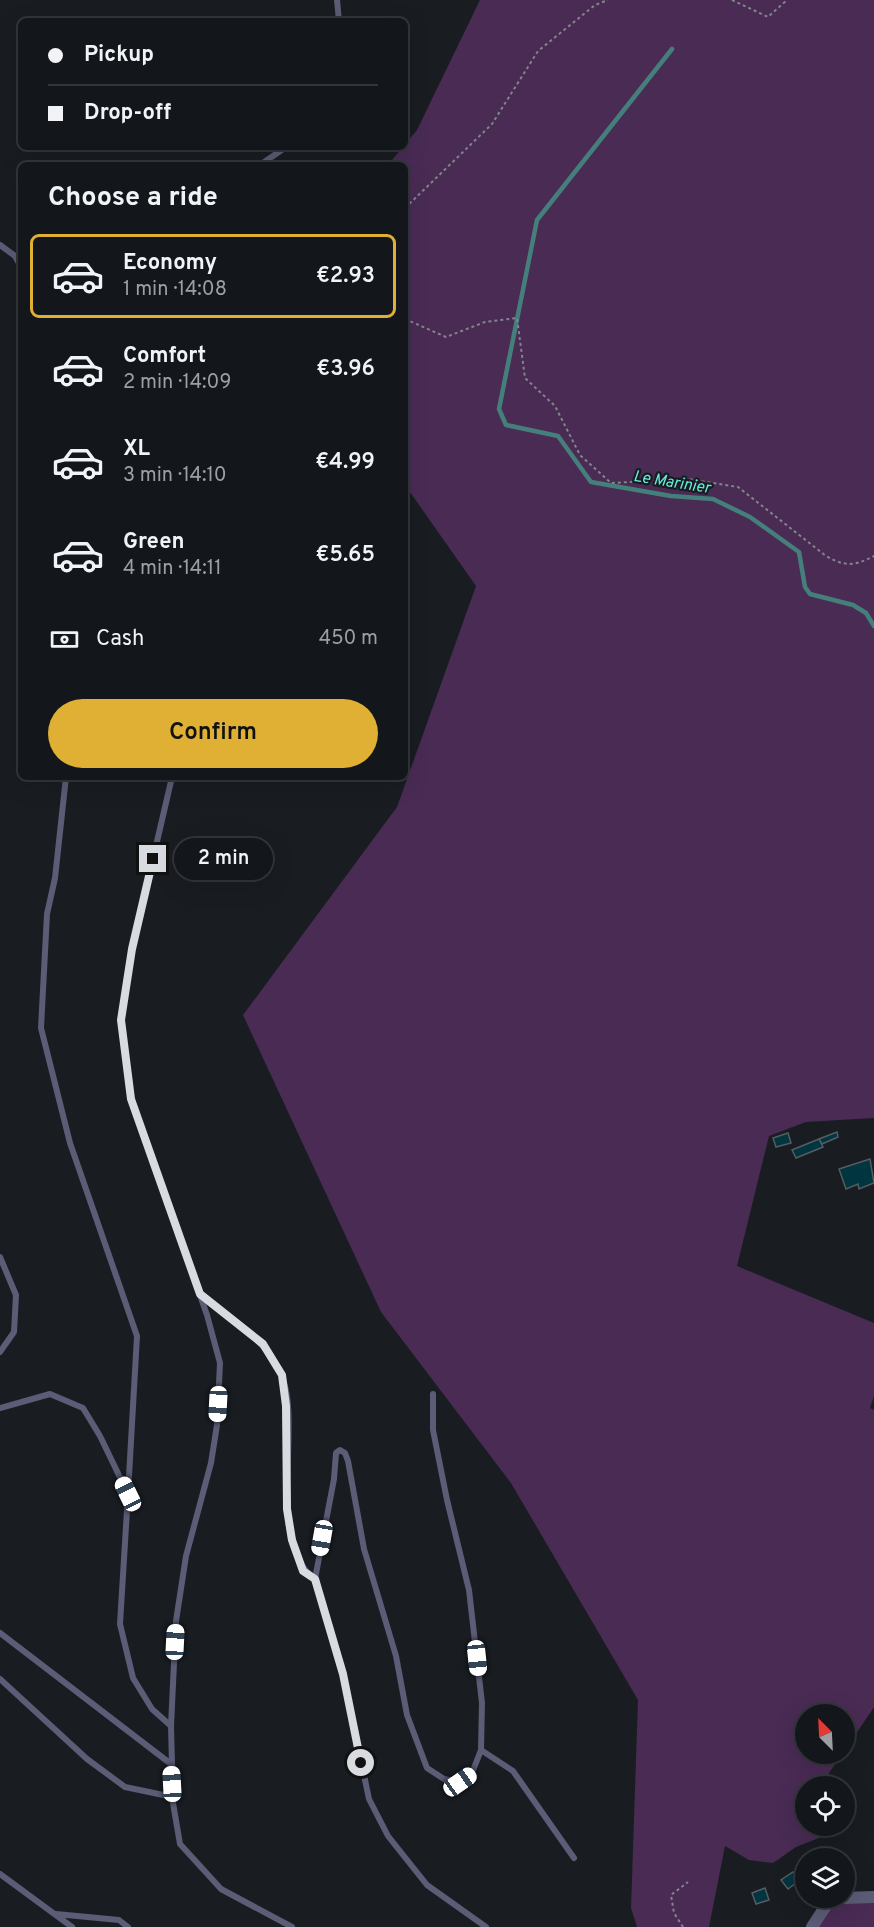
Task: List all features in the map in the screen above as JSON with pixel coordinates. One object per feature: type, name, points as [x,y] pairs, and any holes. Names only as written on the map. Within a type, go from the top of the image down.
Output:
[{"type":"street","points":[[855,1898],[874,1897]]},
{"type":"street","points":[[812,1927],[824,1908]]},
{"type":"lane","points":[[337,0],[339,18]]},
{"type":"lane","points":[[264,162],[281,150]]},
{"type":"lane","points":[[0,245],[15,256],[18,262]]},
{"type":"lane","points":[[66,780],[55,879],[47,914],[41,1028],[70,1143],[137,1336],[120,1624],[133,1678],[152,1708],[171,1726]]},
{"type":"lane","points":[[171,780],[132,949],[121,1020],[131,1099],[200,1294],[220,1363],[217,1425],[211,1463],[186,1556],[176,1621],[171,1726],[173,1797],[180,1844],[221,1889],[292,1927]]},
{"type":"lane","points":[[0,1257],[16,1295],[14,1332],[0,1352]]},
{"type":"lane","points":[[200,1294],[263,1344],[282,1375],[286,1406],[287,1509],[292,1540],[303,1571],[315,1579]]},
{"type":"lane","points":[[0,1408],[50,1394],[83,1408],[128,1494]]},
{"type":"lane","points":[[433,1394],[433,1430],[469,1590],[482,1703],[481,1750],[472,1773],[460,1782],[444,1779],[427,1768],[407,1715],[396,1656],[364,1549],[348,1461],[345,1453],[340,1450],[336,1453],[334,1479],[315,1579],[343,1674],[369,1799],[388,1836],[427,1885],[486,1927]]},
{"type":"lane","points":[[0,1633],[171,1764]]},
{"type":"lane","points":[[0,1679],[87,1759],[125,1787],[173,1797]]},
{"type":"lane","points":[[481,1750],[513,1771],[574,1858]]},
{"type":"lane","points":[[0,1874],[72,1927]]},
{"type":"lane","points":[[54,1914],[119,1920],[128,1927]]},
{"type":"path","points":[[408,205],[492,124],[538,51],[595,5],[608,0]]},
{"type":"path","points":[[732,0],[768,17],[787,0]]},
{"type":"path","points":[[408,320],[446,337],[485,322],[517,318],[525,378],[555,406],[580,455],[611,483],[688,480],[738,487],[826,556],[841,564],[856,565],[874,556]]},
{"type":"path","points":[[683,1927],[674,1913],[671,1895],[688,1882]]},
{"type":"shaded area","points":[[480,0],[874,0],[874,1118],[806,1122],[769,1136],[737,1266],[874,1323],[874,1396],[870,1408],[874,1410],[874,1707],[855,1735],[855,1704],[795,1704],[795,1764],[835,1764],[829,1776],[795,1776],[795,1836],[824,1836],[796,1847],[773,1863],[749,1860],[725,1846],[709,1927],[637,1927],[631,1908],[638,1700],[511,1483],[381,1312],[243,1015],[397,807],[476,586],[408,489],[408,162],[390,162],[400,150],[408,150],[408,141],[417,130]]},
{"type":"shaded area","points":[[874,1893],[874,1927],[808,1927],[820,1908],[855,1908],[855,1895]]},
{"type":"building","points":[[837,1132],[838,1137],[822,1144],[819,1139]]},
{"type":"building","points":[[788,1133],[791,1143],[776,1147],[773,1138]]},
{"type":"building","points":[[819,1139],[823,1147],[796,1158],[792,1150]]},
{"type":"building","points":[[870,1159],[874,1183],[859,1189],[858,1184],[846,1189],[839,1169]]},
{"type":"building","points":[[793,1872],[795,1874],[795,1884],[788,1889],[781,1880]]},
{"type":"building","points":[[765,1888],[769,1900],[756,1904],[752,1893]]},
{"type":"waterway","name":"Le Marinier","points":[[672,49],[537,220],[499,409],[506,425],[558,436],[591,482],[671,496],[713,499],[750,517],[799,552],[805,587],[810,594],[853,605],[866,613],[874,626]]},
{"type":"route","points":[[153,859],[132,949],[121,1020],[131,1099],[200,1294],[263,1344],[282,1375],[286,1406],[287,1509],[292,1540],[303,1571],[315,1579],[343,1674],[361,1763]]}]
